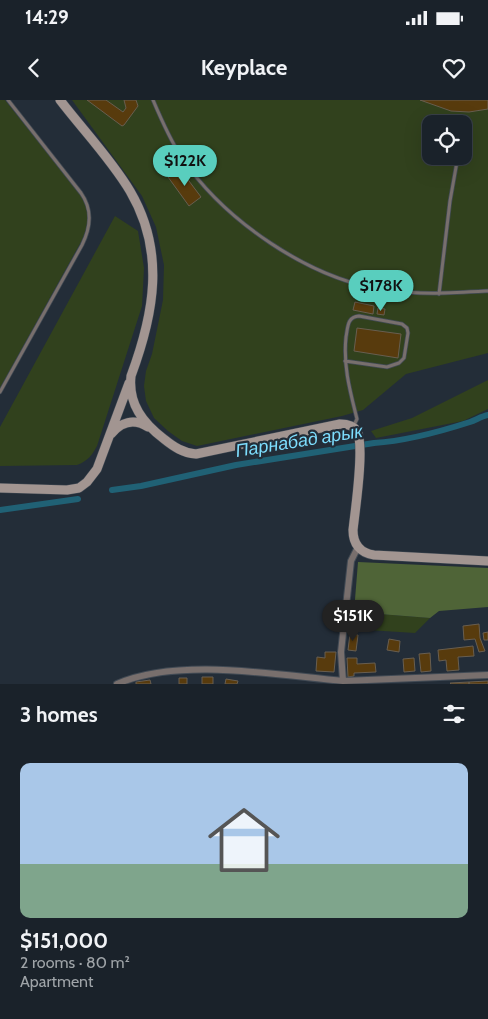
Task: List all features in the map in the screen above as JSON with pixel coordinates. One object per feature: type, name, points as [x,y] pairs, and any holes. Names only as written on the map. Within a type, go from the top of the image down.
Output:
[{"type":"main road","points":[[0,488],[67,490],[79,488],[87,482],[97,469],[110,437],[148,325],[153,296],[153,267],[148,237],[138,206],[122,178],[60,100]]},
{"type":"main road","points":[[131,376],[134,404],[150,428]]},
{"type":"main road","points":[[110,437],[117,428],[128,422],[139,422],[178,449],[196,454],[340,424],[353,427],[358,433],[360,454],[353,530],[354,539],[358,547],[366,553],[374,555],[488,561]]},
{"type":"street","points":[[343,681],[341,652],[351,561],[358,547]]},
{"type":"street","points":[[117,684],[149,673],[195,670],[240,671],[343,681],[488,674]]},
{"type":"lane","points":[[0,392],[82,245],[88,231],[90,219],[89,208],[82,193],[8,100]]},
{"type":"lane","points":[[153,100],[178,151],[198,180],[216,199],[260,236],[286,252],[335,276],[384,290],[439,294],[488,291]]},
{"type":"lane","points":[[439,294],[450,201],[456,165]]},
{"type":"lane","points":[[345,361],[387,366],[399,363],[404,358],[407,328],[402,324],[354,317],[348,322],[344,351],[346,374],[357,419],[353,427]]},
{"type":"green space","points":[[0,100],[5,100],[81,195],[86,206],[88,218],[82,240],[0,388]]},
{"type":"green space","points":[[72,100],[488,100],[488,353],[406,374],[363,410],[197,446],[182,441],[168,431],[154,418],[146,401],[144,386],[163,300],[164,265],[156,227],[142,196]]},
{"type":"green space","points":[[115,216],[138,231],[144,268],[142,306],[97,446],[84,462],[77,465],[0,466],[0,427]]},
{"type":"green space","points":[[488,380],[488,409],[463,421],[376,438],[371,431],[412,418]]},
{"type":"green space","points":[[358,562],[488,568],[488,607],[439,611],[430,618],[354,612]]},
{"type":"green space","points":[[354,612],[430,618],[415,633],[352,629]]},
{"type":"building","points":[[87,100],[106,100],[123,112],[126,108],[124,100],[136,100],[138,106],[122,126]]},
{"type":"building","points":[[420,100],[488,100],[488,109],[469,112],[451,111]]},
{"type":"building","points":[[180,169],[201,197],[189,206],[168,177]]},
{"type":"building","points":[[355,302],[374,306],[373,314],[353,310]]},
{"type":"building","points":[[378,308],[385,309],[384,315],[377,314]]},
{"type":"building","points":[[357,328],[401,334],[398,358],[354,351]]},
{"type":"building","points":[[479,624],[480,638],[485,651],[479,652],[475,639],[464,640],[463,626]]},
{"type":"building","points":[[488,632],[488,640],[484,640],[483,633]]},
{"type":"building","points":[[350,634],[358,635],[356,651],[348,650]]},
{"type":"building","points":[[389,639],[400,641],[399,652],[387,650]]},
{"type":"building","points":[[473,646],[474,656],[458,657],[459,670],[447,671],[446,660],[439,661],[438,650]]},
{"type":"building","points":[[325,652],[336,652],[334,672],[316,671],[317,657],[325,658]]},
{"type":"building","points":[[430,653],[431,671],[421,672],[419,654]]},
{"type":"building","points":[[347,658],[357,658],[357,664],[375,663],[376,672],[354,673],[354,676],[348,677]]},
{"type":"building","points":[[414,658],[415,671],[404,672],[403,659]]},
{"type":"building","points":[[202,677],[213,677],[213,684],[202,684]]},
{"type":"building","points":[[179,678],[187,678],[187,684],[179,684]]},
{"type":"building","points":[[226,679],[238,681],[237,684],[225,684]]},
{"type":"building","points":[[150,680],[151,684],[136,684],[136,682]]},
{"type":"building","points":[[488,681],[488,684],[469,684],[469,682]]},
{"type":"building","points":[[469,682],[469,684],[450,683]]},
{"type":"waterway","name":"Парнабад арык","points":[[112,490],[141,486],[236,465],[411,438],[447,429],[488,415]]},
{"type":"waterway","name":"Парнабад арык","points":[[0,510],[78,499]]}]
